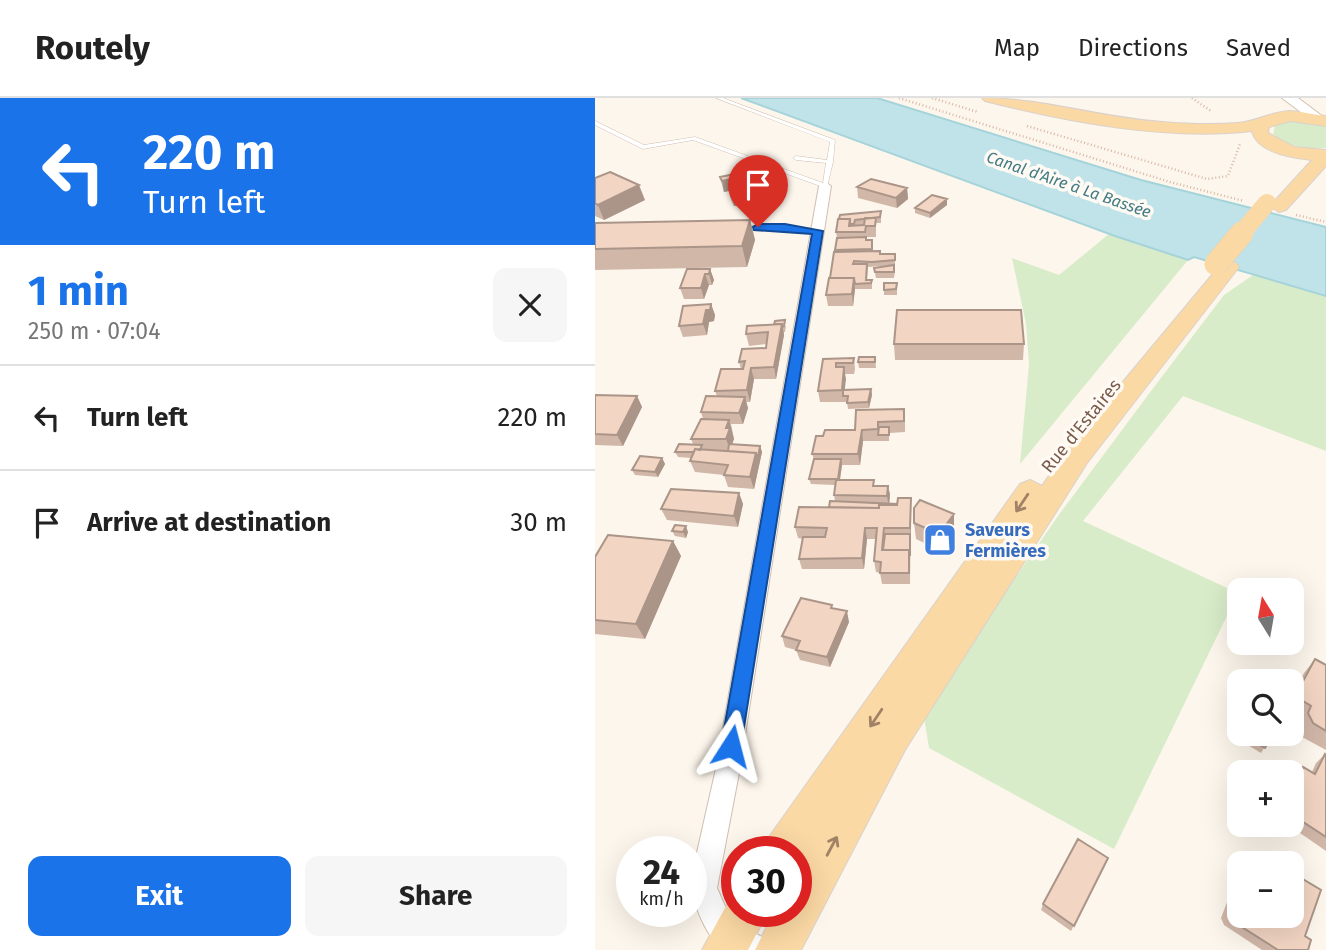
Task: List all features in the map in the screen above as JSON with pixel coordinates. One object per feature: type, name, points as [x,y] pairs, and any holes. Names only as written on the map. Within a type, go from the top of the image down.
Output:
[{"type":"main road","points":[[1277,98],[1281,117]]},
{"type":"main road","points":[[1289,98],[1322,120]]},
{"type":"main road","points":[[985,105],[1188,129],[1326,156]]},
{"type":"main road","points":[[1188,129],[1261,125],[1281,117],[1322,120]]},
{"type":"main road","points":[[1261,125],[1260,134],[1277,146],[1289,166],[1272,207]]},
{"type":"main road","points":[[778,950],[893,737],[1069,467],[1222,265],[1272,207],[1326,156]]},
{"type":"main road","name":"Rue d'Estaires","points":[[794,836],[1060,446],[1222,265]]},
{"type":"street","points":[[740,937],[718,923],[703,888],[726,777],[825,186]]},
{"type":"lane","points":[[595,123],[643,146],[693,138],[825,186],[833,141],[718,98]]},
{"type":"lane","points":[[796,159],[829,162]]},
{"type":"lane","points":[[731,228],[785,227],[817,231]]},
{"type":"path","points":[[899,98],[1170,182],[1326,222]]},
{"type":"path","points":[[932,98],[985,105]]},
{"type":"path","points":[[1018,123],[1207,179],[1228,176],[1240,141]]},
{"type":"green space","points":[[1289,121],[1326,126],[1326,148],[1305,148],[1278,139],[1273,134],[1275,126]]},
{"type":"green space","points":[[1109,234],[1188,260],[1020,464],[1029,364],[1026,324],[1012,258],[1059,275]]},
{"type":"green space","points":[[1253,275],[1326,296],[1326,451],[1183,396],[1083,521],[1227,588],[1227,616],[1114,849],[929,748],[923,711],[1058,516],[1224,295]]},
{"type":"water","name":"Canal d'Aire à La Bassée","points":[[741,98],[877,98],[1141,180],[1326,227],[1326,296],[1194,257],[1188,260],[1115,236]]},
{"type":"building","points":[[760,169],[762,173],[775,171],[780,185],[732,195],[729,189],[752,184],[749,175],[722,181],[720,177]]},
{"type":"building","points":[[610,172],[639,185],[598,205],[595,203],[595,178]]},
{"type":"building","points":[[871,179],[907,188],[896,198],[857,187]]},
{"type":"building","points":[[932,195],[947,199],[930,213],[915,208]]},
{"type":"building","points":[[881,211],[880,217],[855,220],[854,224],[850,224],[850,219],[839,219],[840,215]]},
{"type":"building","points":[[865,218],[876,218],[875,226],[866,226],[865,232],[836,232],[838,219],[850,219],[849,226],[864,225]]},
{"type":"building","points":[[750,220],[742,246],[595,249],[595,223]]},
{"type":"building","points":[[866,237],[866,240],[872,240],[872,249],[835,250],[837,238]]},
{"type":"building","points":[[880,251],[880,254],[895,254],[895,260],[854,261],[853,264],[867,264],[866,280],[872,280],[871,283],[855,284],[854,278],[830,278],[834,252]]},
{"type":"building","points":[[894,265],[894,272],[875,272],[874,268]]},
{"type":"building","points":[[687,269],[710,269],[709,274],[705,274],[701,288],[680,288]]},
{"type":"building","points":[[829,278],[854,278],[852,294],[826,295]]},
{"type":"building","points":[[884,283],[897,283],[896,289],[884,290]]},
{"type":"building","points":[[711,304],[710,310],[706,310],[703,324],[679,326],[683,306]]},
{"type":"building","points":[[897,310],[1021,310],[1024,344],[894,344]]},
{"type":"building","points":[[785,320],[782,327],[782,324],[774,324],[775,321]]},
{"type":"building","points":[[782,324],[774,367],[751,368],[747,390],[715,391],[721,369],[743,369],[745,361],[739,362],[742,349],[766,348],[768,332],[746,334],[747,326]]},
{"type":"building","points":[[859,357],[875,357],[875,362],[858,362]]},
{"type":"building","points":[[854,358],[853,363],[836,363],[836,367],[844,367],[842,390],[818,391],[823,359]]},
{"type":"building","points":[[871,389],[868,402],[847,403],[848,396],[843,396],[843,390]]},
{"type":"building","points":[[595,395],[637,396],[617,435],[595,434]]},
{"type":"building","points":[[706,396],[745,397],[739,413],[701,412]]},
{"type":"building","points":[[904,409],[904,421],[878,422],[878,429],[862,430],[858,454],[812,454],[816,436],[823,436],[825,430],[855,430],[856,410]]},
{"type":"building","points":[[701,419],[729,420],[726,428],[730,428],[726,439],[691,439]]},
{"type":"building","points":[[879,427],[889,427],[889,435],[878,435]]},
{"type":"building","points":[[679,444],[702,445],[700,450],[695,449],[694,452],[675,452]]},
{"type":"building","points":[[729,444],[760,446],[758,458],[756,453],[728,451]]},
{"type":"building","points":[[695,449],[756,453],[750,477],[724,475],[728,465],[690,461]]},
{"type":"building","points":[[640,456],[662,458],[655,472],[632,470]]},
{"type":"building","points":[[814,459],[841,459],[838,479],[809,479]]},
{"type":"building","points":[[836,480],[874,480],[873,486],[888,486],[887,496],[834,495]]},
{"type":"building","points":[[671,489],[739,493],[734,516],[661,509]]},
{"type":"building","points":[[898,498],[911,498],[910,528],[884,528],[882,550],[909,550],[909,573],[880,573],[881,562],[874,561],[877,528],[865,528],[862,558],[799,559],[803,537],[825,537],[827,528],[795,527],[799,507],[879,508],[879,505],[897,505]]},
{"type":"building","points":[[920,500],[954,514],[939,534],[914,523],[914,508]]},
{"type":"building","points":[[830,501],[897,505],[879,505],[879,508],[829,507]]},
{"type":"building","points":[[675,525],[686,526],[683,532],[672,531]]},
{"type":"building","points":[[885,534],[910,534],[910,556],[909,550],[883,550]]},
{"type":"building","points":[[608,535],[673,541],[636,624],[595,620],[595,557]]},
{"type":"building","points":[[801,598],[847,611],[827,657],[796,650],[800,641],[782,636]]},
{"type":"building","points":[[1315,659],[1326,665],[1326,731],[1313,723],[1308,713],[1311,706],[1304,702],[1304,679]]},
{"type":"building","points":[[1325,754],[1326,837],[1304,823],[1304,768],[1315,774]]},
{"type":"building","points":[[1078,839],[1108,858],[1074,926],[1043,904]]},
{"type":"building","points":[[1304,880],[1321,890],[1305,936],[1311,940],[1308,950],[1278,950],[1244,928],[1304,928]]},
{"type":"place","name":"Saveurs Fermières","points":[[940,540]]},
{"type":"route","points":[[731,746],[817,231],[758,227]]}]
